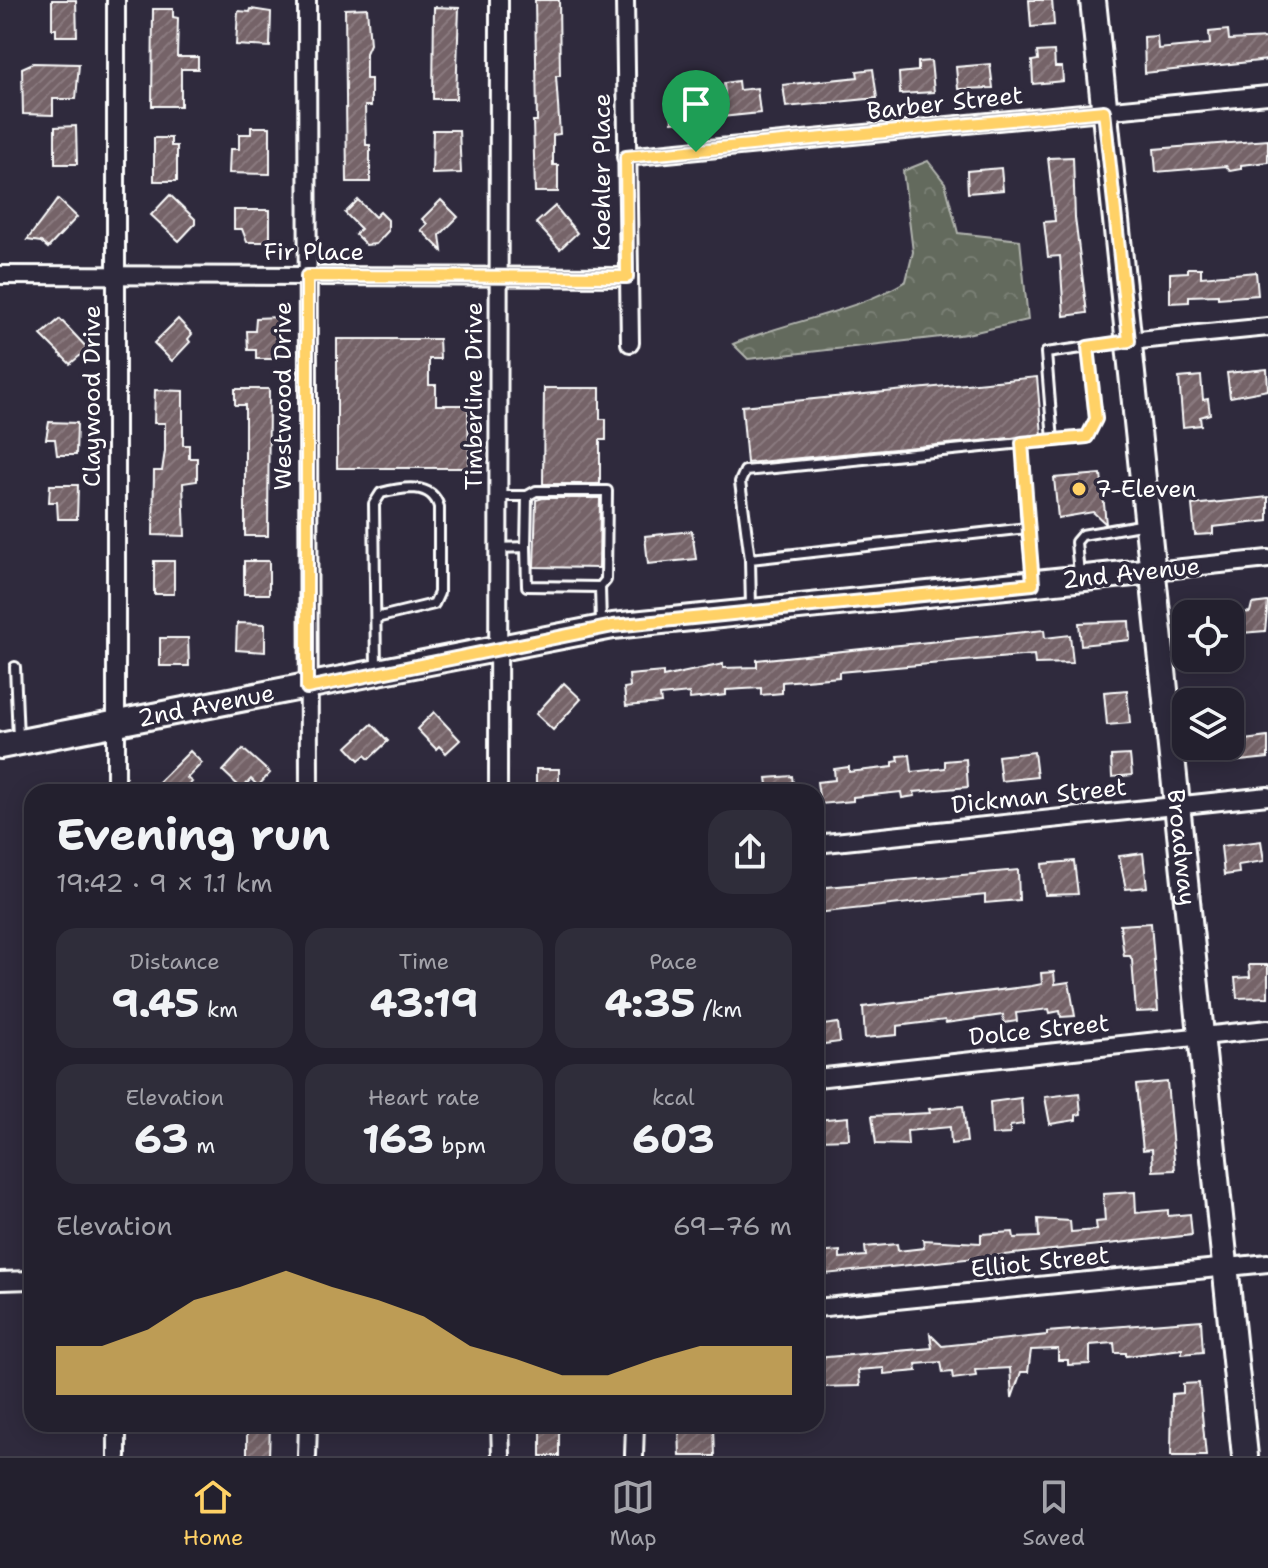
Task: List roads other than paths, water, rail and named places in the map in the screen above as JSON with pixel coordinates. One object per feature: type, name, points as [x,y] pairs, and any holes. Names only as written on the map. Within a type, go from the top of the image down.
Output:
[{"type":"street","name":"Claywood Drive","points":[[116,0],[116,784]]},
{"type":"street","name":"Westwood Drive","points":[[307,0],[309,784]]},
{"type":"street","name":"Timberline Drive","points":[[498,784],[499,0]]},
{"type":"street","name":"Koehler Place","points":[[625,0],[630,343]]},
{"type":"street","name":"Broadway","points":[[1093,0],[1245,1456]]},
{"type":"street","name":"Barber Street","points":[[626,157],[1268,95]]},
{"type":"street","name":"Fir Place","points":[[0,275],[627,277]]},
{"type":"street","points":[[1129,341],[1268,327]]},
{"type":"street","name":"2nd Avenue","points":[[9,745],[497,652],[602,629],[1268,559]]},
{"type":"street","name":"Dickman Street","points":[[824,843],[1268,796]]},
{"type":"street","name":"Dolce Street","points":[[824,1077],[1268,1029]]},
{"type":"street","name":"Elliot Street","points":[[824,1307],[1268,1263]]},
{"type":"street","points":[[0,1281],[24,1280]]},
{"type":"street","points":[[117,1432],[117,1456]]},
{"type":"street","points":[[307,1456],[308,1432]]},
{"type":"street","points":[[500,1432],[501,1456]]},
{"type":"street","points":[[634,1456],[635,1432]]},
{"type":"lane","points":[[1053,441],[1046,353],[1129,341]]},
{"type":"lane","points":[[751,612],[750,559],[740,482],[745,471],[1087,437],[1096,419],[1088,347]]},
{"type":"lane","points":[[1022,443],[1033,584]]},
{"type":"lane","points":[[376,618],[421,610],[434,604],[439,593],[439,507],[436,495],[428,489],[381,493],[374,504],[376,675]]},
{"type":"lane","points":[[497,496],[527,496],[536,491],[607,491],[606,580],[600,587],[602,629]]},
{"type":"lane","points":[[527,496],[527,586],[600,587]]},
{"type":"lane","points":[[1079,579],[1078,539],[1149,524]]},
{"type":"lane","points":[[750,559],[1027,528]]},
{"type":"lane","points":[[497,548],[526,547]]},
{"type":"lane","points":[[9,745],[15,667]]},
{"type":"place","name":"7-Eleven","points":[[1079,489]]}]
